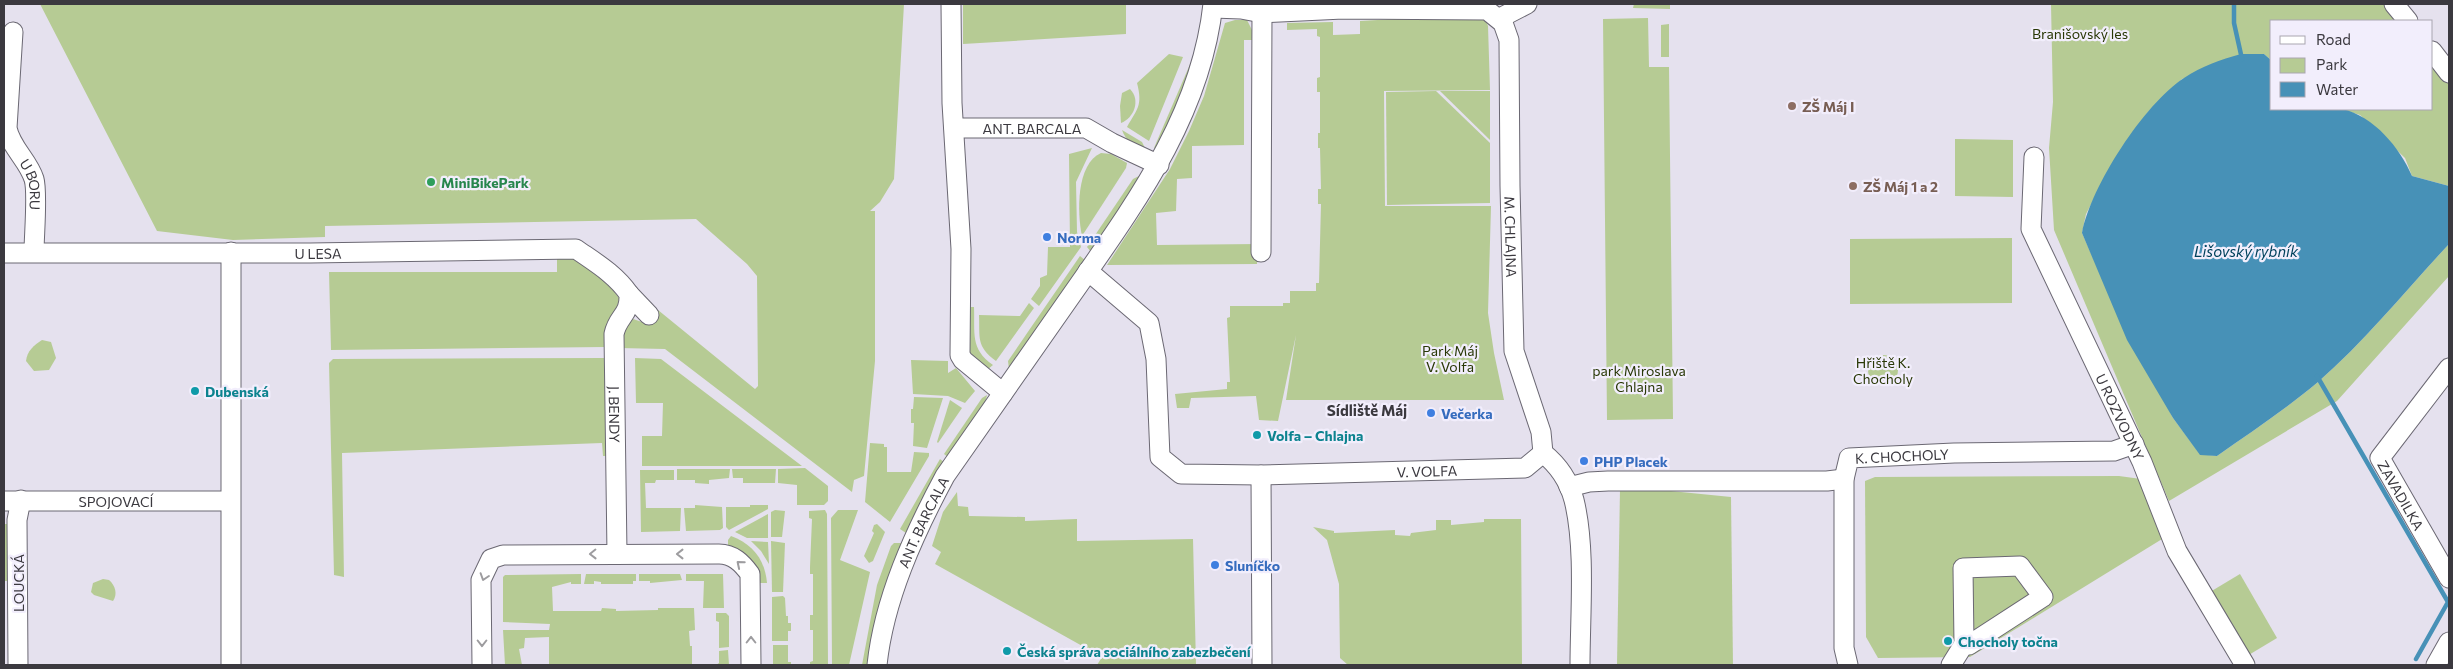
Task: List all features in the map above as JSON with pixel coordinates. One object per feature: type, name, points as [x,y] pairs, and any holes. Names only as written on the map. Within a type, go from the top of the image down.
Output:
[{"type":"street","points":[[951,4],[954,128],[961,249],[960,355],[963,360],[1002,393]]},
{"type":"street","points":[[1213,6],[1262,13],[1410,6],[1487,10],[1500,18],[1527,4]]},
{"type":"street","points":[[2394,4],[2407,20]]},
{"type":"street","name":"ANT. BARCALA","points":[[877,665],[892,601],[911,544],[926,512],[945,476],[1088,271],[1159,165],[1182,119],[1201,68],[1213,6]]},
{"type":"street","points":[[1260,252],[1262,13]]},
{"type":"street","name":"M. CHLAJNA","points":[[1500,18],[1507,28],[1509,40],[1514,351],[1541,432],[1543,453]]},
{"type":"street","name":"U BORU","points":[[14,32],[6,128],[10,141],[27,165],[34,180],[34,252]]},
{"type":"street","points":[[2433,52],[2449,73]]},
{"type":"street","name":"ANT. BARCALA","points":[[954,128],[1086,128],[1112,143],[1159,165]]},
{"type":"street","name":"U ROZVODNY","points":[[2034,157],[2031,229],[2134,444],[2177,550],[2245,665]]},
{"type":"street","name":"U LESA","points":[[4,252],[576,249],[625,288],[648,315]]},
{"type":"street","points":[[230,665],[231,252]]},
{"type":"street","name":"V. VOLFA","points":[[1088,271],[1149,323],[1156,359],[1160,457],[1181,474],[1261,475],[1525,468],[1543,453]]},
{"type":"street","name":"J. BENDY","points":[[617,554],[614,334],[616,325],[627,312],[625,288]]},
{"type":"street","name":"ZAVADILKA","points":[[2449,368],[2380,458],[2449,578]]},
{"type":"street","name":"K. CHOCHOLY","points":[[1848,665],[1844,648],[1844,479],[1849,458],[1954,453],[2114,451],[2134,444]]},
{"type":"street","points":[[1543,453],[1557,466],[1570,487],[1574,499],[1578,530],[1580,665]]},
{"type":"street","points":[[1261,475],[1262,665]]},
{"type":"street","points":[[1570,487],[1589,482],[1608,481],[1827,481],[1844,479]]},
{"type":"street","name":"SPOJOVACÍ","points":[[12,500],[230,500]]},
{"type":"street","name":"LOUCKÁ","points":[[12,500],[17,520],[18,665]]},
{"type":"street","points":[[482,665],[481,580],[491,559],[503,556],[617,554],[727,554],[742,563],[750,574],[751,665]]},
{"type":"street","points":[[1951,665],[1964,644],[1963,568],[2020,566],[2043,597],[1969,645],[1964,644]]},
{"type":"street","points":[[2436,665],[2449,642]]},
{"type":"green space","points":[[40,4],[904,4],[894,179],[880,202],[870,211],[875,211],[875,361],[864,476],[854,480],[852,492],[665,349],[619,348],[622,330],[633,319],[645,323],[658,310],[755,389],[758,386],[757,276],[747,264],[696,219],[325,226],[325,237],[233,240],[157,231]]},
{"type":"green space","points":[[963,4],[1126,4],[1126,34],[963,44]]},
{"type":"green space","points":[[1634,4],[1670,4],[1670,9],[1633,8]]},
{"type":"green space","name":"Branišovský les","points":[[2051,4],[2386,4],[2399,20],[2270,20],[2270,59],[2264,54],[2182,79],[2148,112],[2112,164],[2086,214],[2082,233],[2101,276],[2173,418],[2200,454],[2217,456],[2294,402],[2318,382],[2369,332],[2449,244],[2449,276],[2337,401],[2169,501],[2054,230],[2049,148],[2053,102]]},
{"type":"green space","name":"Park Máj V. Volfa","points":[[1412,18],[1476,18],[1486,21],[1488,26],[1490,90],[1384,91],[1385,206],[1491,206],[1488,313],[1504,400],[1286,400],[1296,335],[1278,421],[1259,420],[1256,396],[1191,398],[1189,408],[1177,408],[1175,394],[1227,389],[1227,382],[1230,382],[1227,318],[1230,317],[1230,306],[1283,306],[1283,303],[1290,303],[1290,291],[1316,291],[1316,283],[1319,283],[1321,204],[1318,204],[1318,189],[1321,189],[1320,148],[1318,148],[1320,92],[1317,92],[1317,78],[1320,77],[1320,37],[1317,36],[1317,29],[1287,30],[1287,23],[1333,22],[1333,35],[1360,34],[1360,21]]},
{"type":"green space","name":"park Miroslava Chlajna","points":[[1648,18],[1649,67],[1669,67],[1673,419],[1607,420],[1603,19]]},
{"type":"green space","points":[[1235,20],[1247,20],[1257,40],[1244,40],[1244,145],[1192,146],[1192,178],[1177,179],[1176,211],[1156,213],[1157,245],[1258,244],[1257,264],[1107,265],[1170,169],[1204,96],[1225,23]]},
{"type":"green space","points":[[1669,24],[1669,57],[1661,57],[1661,25]]},
{"type":"green space","points":[[1169,54],[1183,57],[1149,141],[1127,127],[1138,107],[1139,91],[1137,83]]},
{"type":"green space","points":[[1194,55],[1187,86],[1157,147],[1154,148]]},
{"type":"green space","points":[[2433,62],[2449,83],[2449,186],[2412,176],[2405,158],[2360,115],[2344,110],[2433,110]]},
{"type":"green space","points":[[1130,89],[1135,98],[1134,108],[1126,121],[1121,123],[1120,106],[1122,93]]},
{"type":"green space","points":[[1436,91],[1490,143],[1490,203],[1387,205],[1386,92]]},
{"type":"green space","points":[[1440,91],[1490,91],[1490,140]]},
{"type":"green space","points":[[1122,130],[1142,142],[1145,148],[1131,142],[1125,137]]},
{"type":"green space","points":[[1955,139],[2013,140],[2013,197],[1955,196]]},
{"type":"green space","points":[[1092,148],[1076,182],[1077,232],[1081,247],[1039,306],[1031,299],[1040,286],[1040,278],[1047,275],[1048,247],[1070,247],[1069,154]]},
{"type":"green space","points":[[1101,153],[1111,154],[1127,163],[1126,168],[1082,236],[1079,215],[1080,190],[1087,167]]},
{"type":"green space","points":[[1139,176],[1139,180],[1091,252],[1087,247],[1133,179]]},
{"type":"green space","points":[[2012,238],[2012,303],[1850,304],[1850,239]]},
{"type":"green space","points":[[557,253],[583,258],[604,278],[619,298],[605,347],[331,350],[329,272],[557,272]]},
{"type":"green space","points":[[1080,256],[1086,261],[1009,369],[1008,361]]},
{"type":"green space","points":[[1029,303],[1034,308],[996,361],[985,351],[980,341],[979,315],[1020,316]]},
{"type":"green space","points":[[966,307],[974,307],[975,340],[980,353],[993,365],[987,370],[967,355]]},
{"type":"green space","points":[[42,340],[51,342],[56,358],[49,370],[34,371],[26,361],[27,357],[31,349]]},
{"type":"green space","name":"Hřiště K. Chocholy","points":[[1883,355],[1893,360],[1898,370],[1893,380],[1883,385],[1873,380],[1868,370],[1873,360]]},
{"type":"green space","points":[[607,358],[610,456],[603,456],[602,443],[342,453],[344,577],[334,575],[329,363],[333,359]]},
{"type":"green space","points":[[635,358],[661,359],[802,466],[642,466],[642,436],[662,436],[663,403],[636,403]]},
{"type":"green space","points":[[911,360],[948,361],[948,373],[956,368],[975,391],[965,403],[948,396],[913,394]]},
{"type":"green space","points":[[987,395],[985,404],[949,458],[944,454],[982,398]]},
{"type":"green space","points":[[914,397],[943,398],[927,448],[913,446],[914,423],[911,423],[911,409],[913,409]]},
{"type":"green space","points":[[950,400],[962,408],[938,443],[937,442]]},
{"type":"green space","points":[[870,443],[884,444],[884,447],[887,447],[887,472],[911,472],[914,452],[929,453],[890,522],[865,502]]},
{"type":"green space","points":[[940,459],[945,463],[906,533],[900,529]]},
{"type":"green space","points":[[805,468],[828,486],[828,501],[824,505],[797,505],[797,485],[778,483],[778,469]]},
{"type":"green space","points":[[677,469],[730,469],[729,478],[709,480],[709,484],[695,483],[695,480],[677,480]]},
{"type":"green space","points":[[732,469],[776,469],[775,483],[743,483],[743,478],[733,478]]},
{"type":"green space","points":[[640,470],[674,470],[674,480],[656,480],[655,483],[645,483],[646,508],[681,508],[680,531],[641,532]]},
{"type":"green space","points":[[2119,476],[2141,479],[2167,536],[1970,657],[1878,658],[1866,637],[1865,481],[1875,477]]},
{"type":"green space","points":[[1620,489],[1651,489],[1731,497],[1733,665],[1617,665]]},
{"type":"green space","points":[[957,492],[958,506],[968,507],[969,516],[1025,517],[1025,521],[1077,519],[1077,541],[1193,539],[1196,665],[1097,665],[1102,657],[935,564],[941,552],[932,546],[943,512]]},
{"type":"green space","points":[[695,505],[722,507],[723,528],[720,530],[686,531],[684,508],[695,508]]},
{"type":"green space","points":[[750,505],[768,505],[768,509],[729,530],[726,527],[726,507],[750,507]]},
{"type":"green space","points":[[775,510],[785,511],[782,537],[771,537],[771,512]]},
{"type":"green space","points":[[825,510],[827,514],[828,665],[810,665],[810,662],[813,661],[813,630],[810,630],[810,615],[813,615],[813,574],[810,574],[812,519],[809,518],[809,511]]},
{"type":"green space","points":[[838,510],[858,510],[840,560],[870,572],[849,665],[832,665],[831,518]]},
{"type":"green space","points":[[768,514],[768,538],[747,538],[735,532]]},
{"type":"green space","points":[[1484,519],[1521,519],[1522,665],[1348,665],[1340,658],[1339,584],[1327,540],[1313,527],[1334,531],[1334,533],[1395,530],[1395,535],[1410,536],[1411,533],[1436,530],[1436,520],[1451,520],[1451,525],[1484,522]]},
{"type":"green space","points":[[4,524],[12,524],[12,581],[4,581]]},
{"type":"green space","points":[[877,524],[885,532],[873,561],[869,563],[864,556],[874,533],[872,531],[874,525]]},
{"type":"green space","points":[[731,536],[752,548],[764,567],[767,583],[757,583],[728,546],[728,540]]},
{"type":"green space","points":[[751,541],[768,542],[769,564],[761,551]]},
{"type":"green space","points":[[771,541],[785,543],[783,592],[772,592]]},
{"type":"green space","points":[[894,543],[902,543],[877,620],[868,665],[862,665],[877,585],[891,546]]},
{"type":"green space","points":[[581,574],[581,584],[571,584],[571,582],[552,587],[553,611],[601,611],[602,608],[616,609],[616,611],[694,608],[695,630],[689,631],[690,646],[692,646],[692,664],[695,665],[549,665],[549,637],[525,638],[524,648],[519,649],[522,665],[505,665],[503,630],[549,630],[550,624],[503,622],[503,577],[505,575]]},
{"type":"green space","points":[[586,574],[636,574],[636,581],[633,581],[633,584],[601,584],[601,582],[594,581],[594,584],[584,584]]},
{"type":"green space","points":[[639,574],[680,574],[682,580],[650,583],[650,581],[639,581]]},
{"type":"green space","points":[[686,574],[723,574],[724,608],[703,608],[704,581],[686,581]]},
{"type":"green space","points":[[2240,574],[2277,638],[2247,656],[2210,592]]},
{"type":"green space","points":[[103,579],[109,580],[113,584],[116,593],[113,601],[94,595],[91,592],[93,583]]},
{"type":"green space","points":[[783,596],[785,598],[788,623],[791,623],[791,631],[788,631],[788,641],[772,641],[772,597]]},
{"type":"green space","points":[[716,613],[726,613],[729,616],[729,647],[719,648],[719,622],[716,621]]},
{"type":"green space","points":[[773,645],[788,645],[788,662],[791,662],[791,665],[773,665]]},
{"type":"green space","points":[[728,650],[729,665],[716,665],[719,663],[719,651]]},
{"type":"water","name":"Lišovský rybník","points":[[2241,54],[2264,54],[2270,59],[2270,110],[2345,110],[2354,113],[2365,118],[2393,144],[2412,176],[2449,186],[2449,244],[2336,366],[2281,411],[2217,456],[2200,455],[2173,418],[2127,340],[2082,233],[2087,214],[2108,170],[2121,148],[2152,107],[2184,78],[2211,64]]},
{"type":"waterway","points":[[2234,4],[2234,23],[2242,59]]},
{"type":"waterway","points":[[2317,376],[2448,602],[2416,659]]},
{"type":"place","name":"ZŠ Máj I","points":[[1792,106]]},
{"type":"place","name":"MiniBikePark","points":[[431,182]]},
{"type":"place","name":"ZŠ Máj 1 a 2","points":[[1853,186]]},
{"type":"place","name":"Norma","points":[[1047,237]]},
{"type":"place","name":"Dubenská","points":[[195,391]]},
{"type":"place","name":"Večerka","points":[[1431,413]]},
{"type":"place","name":"Volfa – Chlajna","points":[[1257,435]]},
{"type":"place","name":"PHP Placek","points":[[1584,461]]},
{"type":"place","name":"Sluníčko","points":[[1215,565]]},
{"type":"place","name":"Chocholy točna","points":[[1948,641]]},
{"type":"place","name":"Česká správa sociálního zabezbečení","points":[[1007,651]]},
{"type":"district","name":"Sídliště Máj","points":[[1367,410]]}]
